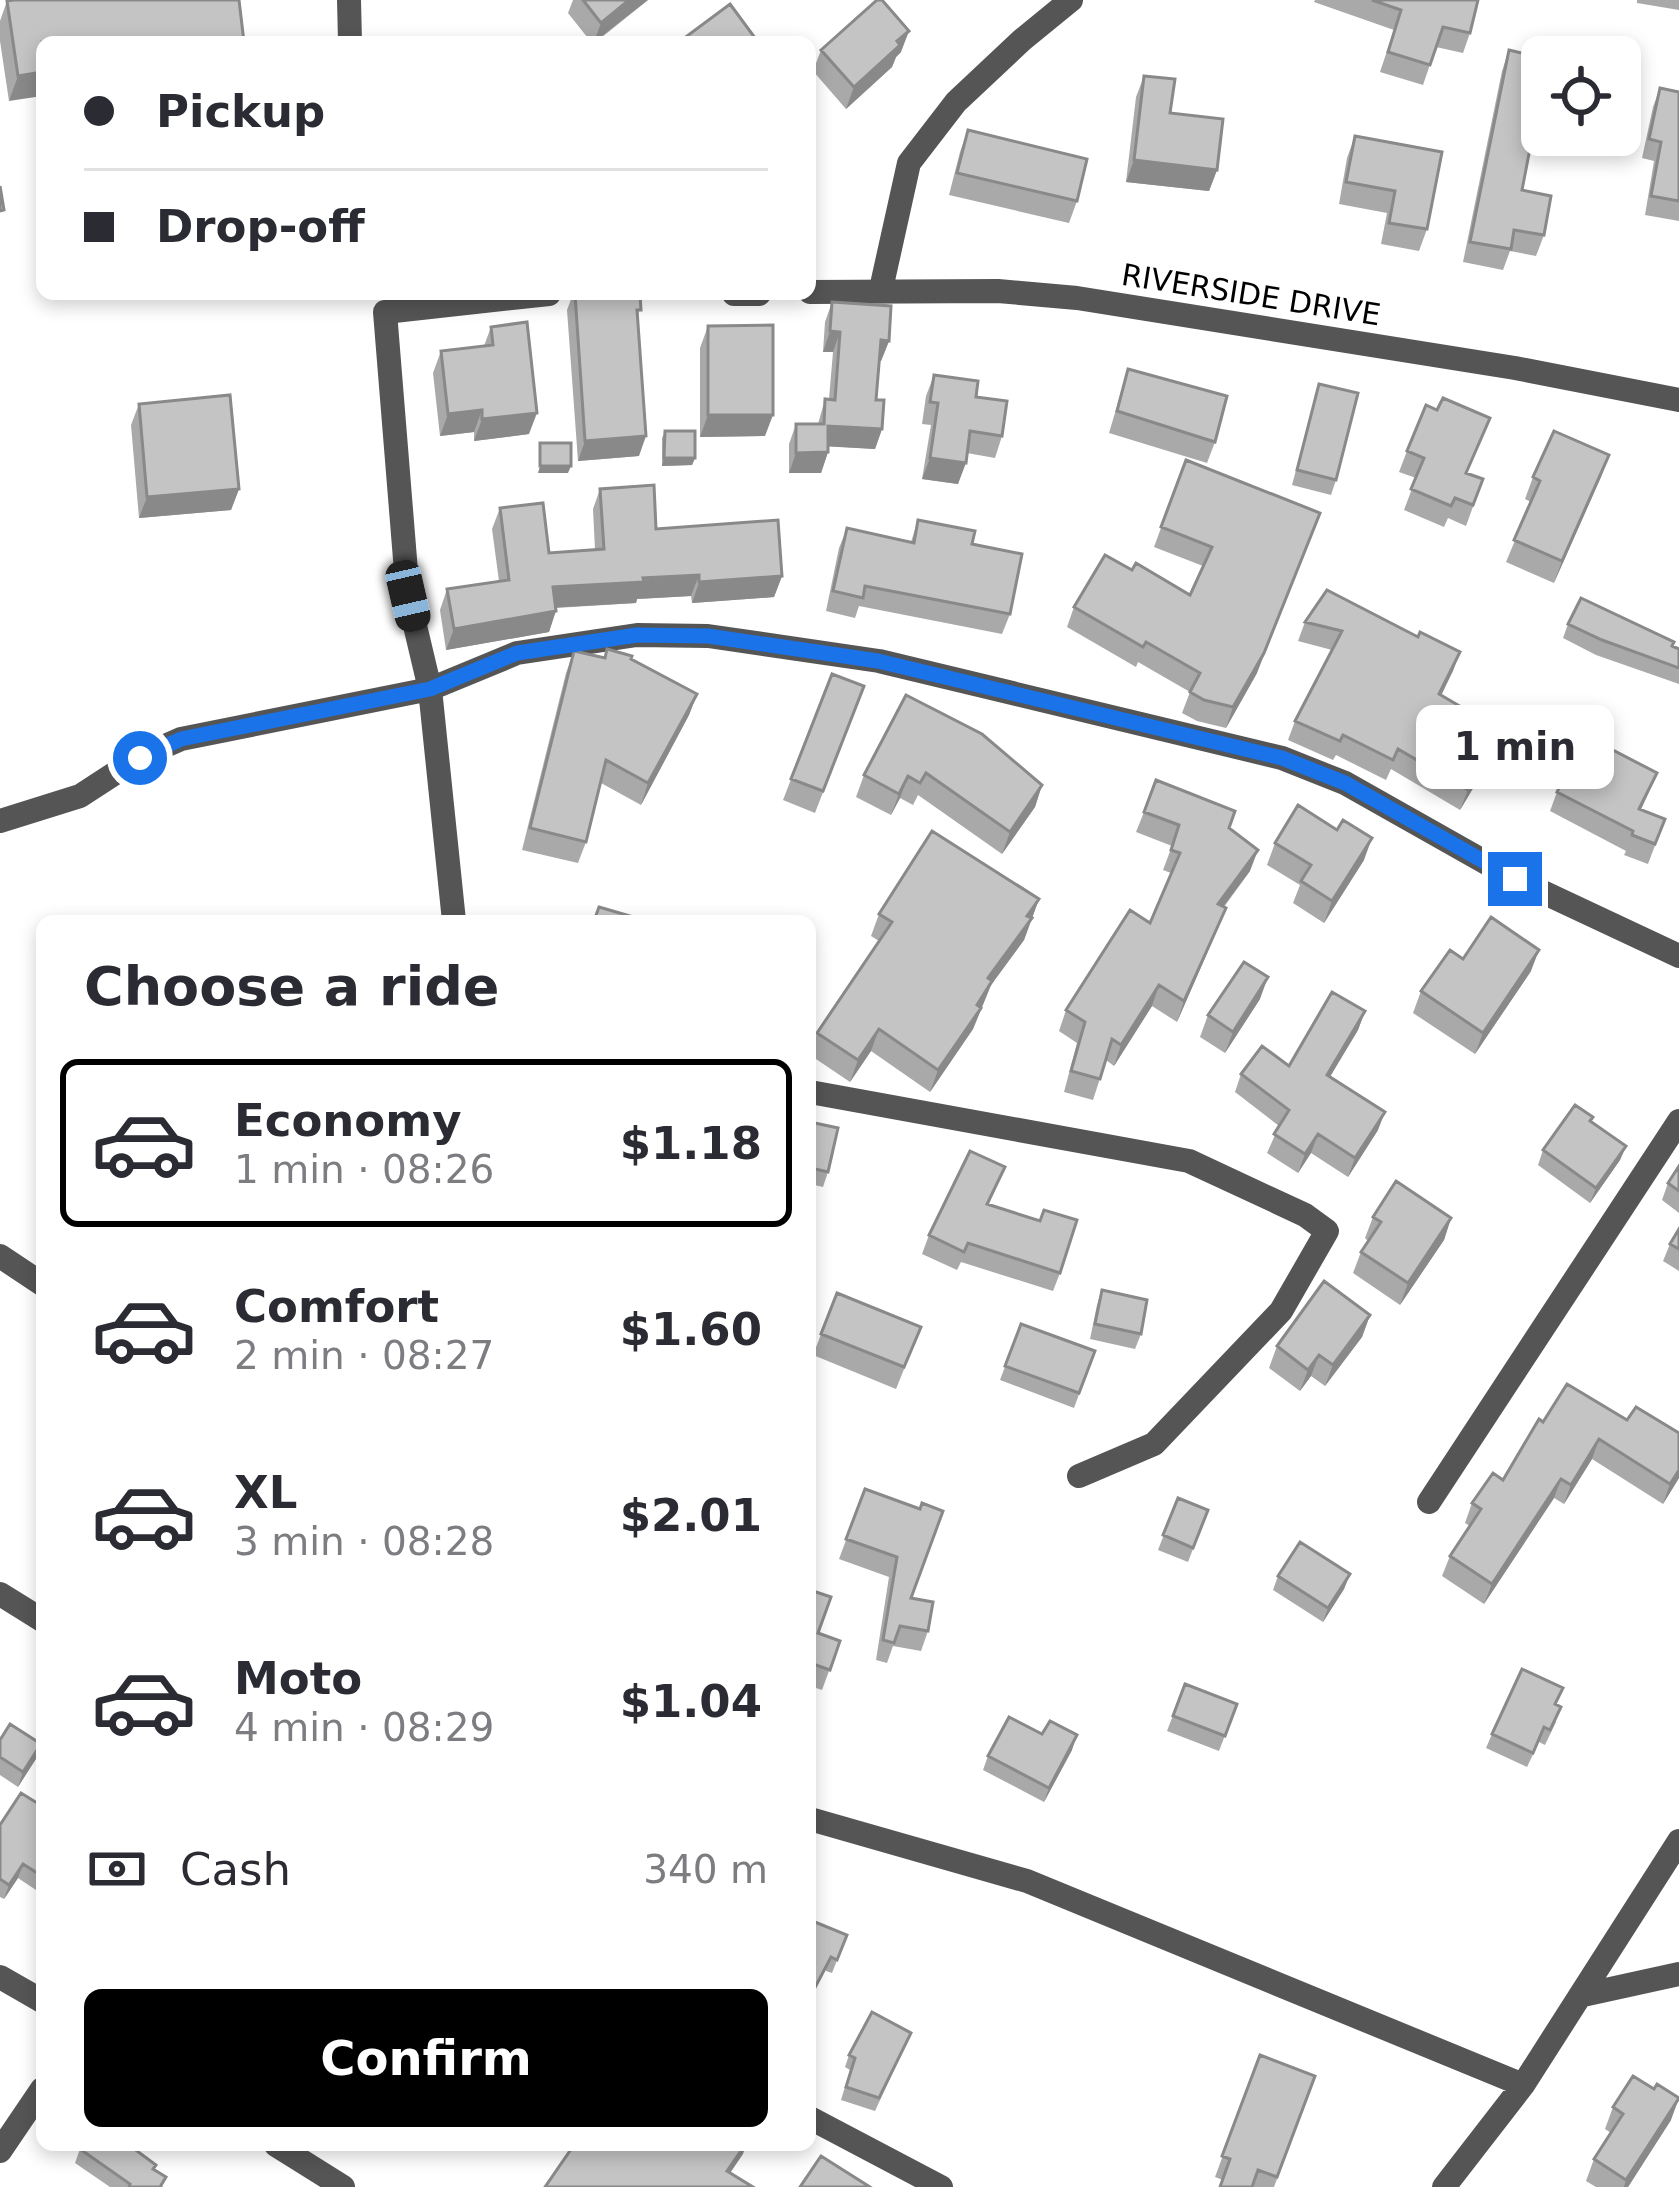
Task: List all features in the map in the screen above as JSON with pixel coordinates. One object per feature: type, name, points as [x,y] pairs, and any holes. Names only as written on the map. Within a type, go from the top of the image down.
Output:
[{"type":"street","points":[[349,0],[350,36]]},
{"type":"street","points":[[881,289],[909,163],[956,102],[1072,0]]},
{"type":"street","name":"RIVERSIDE DRIVE","points":[[816,292],[998,291],[1077,298],[1515,368],[1679,400]]},
{"type":"street","points":[[438,300],[382,303],[408,596],[430,689],[453,915]]},
{"type":"street","points":[[0,821],[80,796],[140,758],[181,739],[430,689],[517,653],[637,635],[708,636],[878,661],[1282,758],[1345,783],[1515,879],[1679,956]]},
{"type":"street","points":[[816,1093],[1189,1161],[1305,1215],[1327,1231],[1280,1311],[1154,1444],[1079,1476]]},
{"type":"street","points":[[1429,1502],[1679,1121]]},
{"type":"street","points":[[0,1256],[36,1279]]},
{"type":"street","points":[[0,1594],[36,1616]]},
{"type":"street","points":[[816,1822],[1027,1881],[1523,2084]]},
{"type":"street","points":[[1444,2187],[1523,2084],[1675,1856]]},
{"type":"street","points":[[1583,1995],[1679,1974]]},
{"type":"street","points":[[0,1978],[36,1997]]},
{"type":"street","points":[[0,2151],[36,2098]]},
{"type":"street","points":[[816,2121],[941,2187]]},
{"type":"street","points":[[286,2151],[343,2187]]},
{"type":"building","points":[[239,0],[243,36],[36,36],[36,73],[18,76],[7,1]]},
{"type":"building","points":[[583,0],[629,0],[601,23]]},
{"type":"building","points":[[877,0],[909,31],[854,87],[821,50]]},
{"type":"building","points":[[1372,0],[1478,0],[1470,33],[1443,27],[1430,65],[1388,52],[1401,10]]},
{"type":"building","points":[[730,4],[754,36],[687,36]]},
{"type":"building","points":[[1509,50],[1521,53],[1521,156],[1529,156],[1522,190],[1551,196],[1544,235],[1514,230],[1511,249],[1470,242]]},
{"type":"building","points":[[1144,76],[1175,79],[1170,113],[1223,119],[1217,170],[1134,160]]},
{"type":"building","points":[[1660,88],[1679,92],[1679,201],[1651,196],[1661,142],[1649,139]]},
{"type":"building","points":[[968,130],[1087,159],[1077,201],[957,173]]},
{"type":"building","points":[[1355,136],[1442,152],[1427,229],[1389,223],[1395,191],[1346,182]]},
{"type":"building","points":[[575,300],[640,300],[641,310],[637,310],[646,436],[585,441]]},
{"type":"building","points":[[832,302],[891,306],[889,341],[881,340],[876,400],[884,400],[882,429],[828,426],[828,452],[796,453],[796,424],[824,424],[825,399],[835,400],[840,332],[830,331]]},
{"type":"building","points":[[527,322],[537,413],[482,419],[482,410],[448,414],[441,351],[493,345],[491,327]]},
{"type":"building","points":[[773,325],[773,415],[708,415],[708,326]]},
{"type":"building","points":[[1128,369],[1227,396],[1215,442],[1117,411]]},
{"type":"building","points":[[934,375],[978,381],[976,397],[1007,401],[1002,436],[970,431],[966,463],[930,458],[938,403],[930,402]]},
{"type":"building","points":[[1319,384],[1358,393],[1336,480],[1297,470]]},
{"type":"building","points":[[230,395],[239,489],[147,497],[139,404]]},
{"type":"building","points":[[1443,398],[1490,418],[1466,473],[1483,479],[1473,505],[1455,498],[1451,506],[1411,489],[1424,458],[1407,451],[1426,405],[1437,410]]},
{"type":"building","points":[[665,431],[695,431],[695,458],[664,458]]},
{"type":"building","points":[[1554,431],[1609,455],[1562,561],[1514,540],[1540,481],[1533,477]]},
{"type":"building","points":[[540,443],[571,443],[571,466],[540,466]]},
{"type":"building","points":[[1186,460],[1320,513],[1264,653],[1233,707],[1190,692],[1200,673],[1074,607],[1105,555],[1132,570],[1136,563],[1190,595],[1212,547],[1161,527]]},
{"type":"building","points":[[654,485],[656,529],[778,520],[782,576],[699,582],[699,575],[553,587],[556,611],[454,629],[447,589],[509,580],[500,508],[543,503],[549,553],[604,549],[600,489]]},
{"type":"building","points":[[918,520],[975,531],[972,544],[1022,554],[1010,614],[865,586],[863,598],[833,591],[847,528],[914,543]]},
{"type":"building","points":[[1327,590],[1418,637],[1420,632],[1460,652],[1439,694],[1492,725],[1475,754],[1486,760],[1468,790],[1398,749],[1393,760],[1343,735],[1340,741],[1295,721],[1342,631],[1305,622]]},
{"type":"building","points":[[1581,598],[1674,642],[1679,668],[1568,624]]},
{"type":"building","points":[[607,649],[632,656],[697,694],[648,783],[606,760],[586,842],[530,828],[574,651],[605,658]]},
{"type":"building","points":[[832,674],[864,686],[823,791],[791,779]]},
{"type":"building","points":[[906,695],[982,734],[1042,785],[1010,832],[926,773],[920,783],[908,776],[899,794],[864,775]]},
{"type":"building","points":[[1586,736],[1657,773],[1639,809],[1665,819],[1655,844],[1557,792]]},
{"type":"building","points":[[1156,780],[1235,811],[1229,828],[1258,850],[1218,904],[1226,908],[1184,1001],[1159,985],[1121,1045],[1112,1039],[1100,1079],[1071,1071],[1085,1022],[1066,1010],[1130,910],[1150,923],[1180,853],[1171,850],[1179,825],[1144,812]]},
{"type":"building","points":[[1298,805],[1337,830],[1343,820],[1372,838],[1332,901],[1301,881],[1311,865],[1275,843]]},
{"type":"building","points":[[932,831],[1039,899],[1027,916],[1032,918],[988,978],[992,981],[977,1005],[981,1008],[938,1070],[879,1029],[858,1060],[817,1033],[892,922],[879,914]]},
{"type":"building","points":[[599,907],[626,915],[596,915]]},
{"type":"building","points":[[1491,917],[1539,950],[1483,1033],[1421,991],[1450,950],[1463,959]]},
{"type":"building","points":[[1244,962],[1268,977],[1233,1032],[1208,1015]]},
{"type":"building","points":[[1332,992],[1365,1011],[1327,1075],[1385,1112],[1355,1158],[1318,1134],[1305,1154],[1274,1134],[1289,1110],[1241,1074],[1262,1046],[1289,1066]]},
{"type":"building","points":[[1575,1105],[1626,1146],[1596,1188],[1543,1150]]},
{"type":"building","points":[[816,1123],[838,1128],[828,1172],[816,1169]]},
{"type":"building","points":[[970,1151],[1005,1167],[987,1204],[1040,1221],[1044,1210],[1077,1220],[1060,1273],[968,1243],[964,1252],[929,1235]]},
{"type":"building","points":[[1679,1166],[1679,1191],[1668,1183]]},
{"type":"building","points":[[1396,1181],[1451,1218],[1408,1283],[1361,1252],[1381,1222],[1373,1217]]},
{"type":"building","points":[[1324,1281],[1370,1315],[1333,1365],[1319,1355],[1308,1370],[1277,1346]]},
{"type":"building","points":[[1102,1290],[1147,1300],[1141,1334],[1095,1324]]},
{"type":"building","points":[[837,1293],[921,1327],[904,1367],[821,1334]]},
{"type":"building","points":[[1021,1324],[1095,1351],[1079,1393],[1005,1366]]},
{"type":"building","points":[[1567,1384],[1627,1420],[1636,1407],[1679,1433],[1679,1470],[1670,1484],[1599,1439],[1571,1485],[1561,1479],[1492,1584],[1450,1556],[1481,1509],[1472,1503],[1493,1473],[1503,1480],[1539,1419],[1543,1422]]},
{"type":"building","points":[[865,1489],[920,1509],[922,1503],[943,1511],[911,1598],[933,1602],[928,1631],[900,1626],[894,1643],[883,1640],[897,1557],[846,1539]]},
{"type":"building","points":[[1178,1498],[1208,1510],[1193,1548],[1163,1535]]},
{"type":"building","points":[[1300,1542],[1350,1574],[1328,1608],[1278,1576]]},
{"type":"building","points":[[816,1592],[831,1597],[818,1633],[840,1641],[830,1670],[816,1665]]},
{"type":"building","points":[[1522,1669],[1563,1688],[1555,1704],[1561,1707],[1550,1730],[1544,1727],[1533,1753],[1492,1734]]},
{"type":"building","points":[[1185,1684],[1237,1704],[1225,1736],[1173,1716]]},
{"type":"building","points":[[1009,1717],[1042,1734],[1050,1721],[1077,1735],[1049,1788],[988,1756]]},
{"type":"building","points":[[10,1724],[36,1741],[36,1752],[23,1772],[0,1757],[0,1740]]},
{"type":"building","points":[[21,1793],[36,1802],[36,1872],[23,1864],[9,1885],[0,1879],[0,1825]]},
{"type":"building","points":[[816,1922],[847,1935],[837,1960],[831,1957],[816,1986]]},
{"type":"building","points":[[872,2012],[911,2033],[879,2098],[846,2087],[855,2058],[849,2055]]},
{"type":"building","points":[[1260,2055],[1315,2076],[1277,2177],[1258,2170],[1252,2187],[1220,2187],[1230,2159],[1222,2156]]},
{"type":"building","points":[[1633,2076],[1679,2098],[1626,2180],[1594,2159],[1623,2114],[1613,2107]]},
{"type":"building","points":[[83,2151],[137,2151],[166,2177],[160,2187],[130,2184]]},
{"type":"building","points":[[570,2151],[741,2151],[727,2171],[753,2187],[545,2187]]},
{"type":"building","points":[[821,2156],[870,2187],[800,2187]]},
{"type":"route","points":[[140,758],[181,739],[430,689],[517,653],[637,635],[708,636],[878,661],[1282,758],[1345,783],[1515,879]]}]
